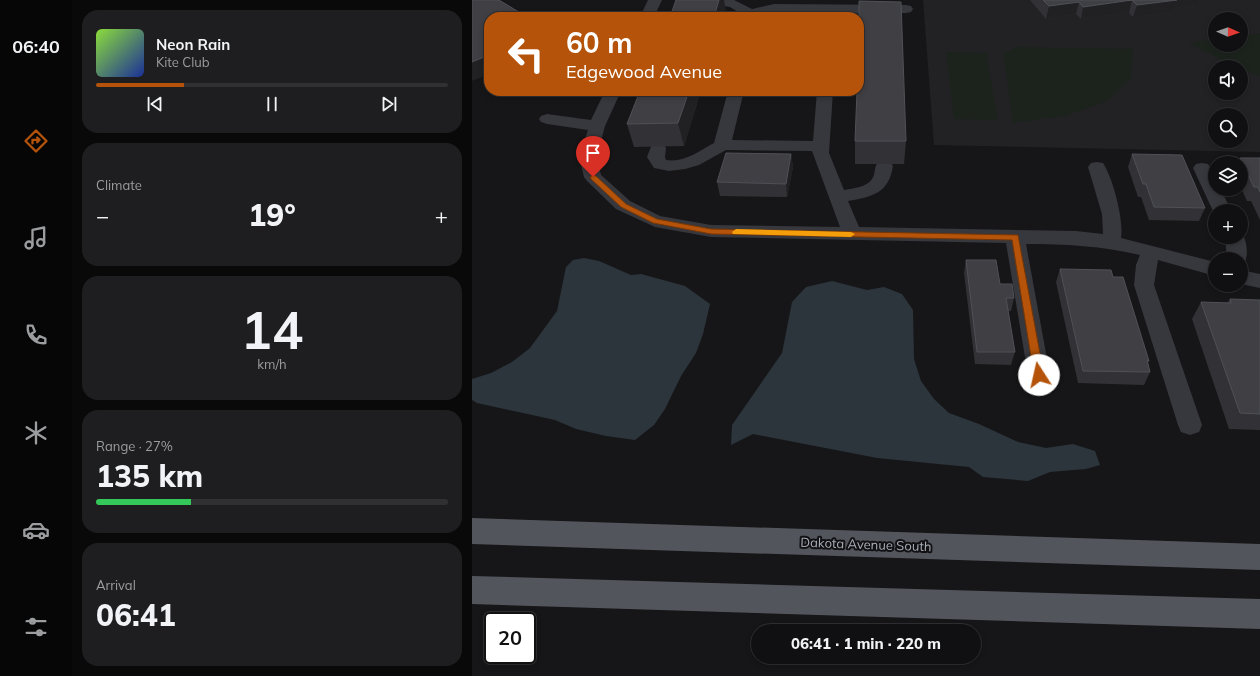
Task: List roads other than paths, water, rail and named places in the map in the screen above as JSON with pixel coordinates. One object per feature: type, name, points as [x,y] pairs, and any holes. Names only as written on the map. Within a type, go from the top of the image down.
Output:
[{"type":"main road","name":"Dakota Avenue South","points":[[472,531],[1260,557]]},
{"type":"main road","points":[[472,590],[1260,614]]},
{"type":"street","points":[[650,12],[656,0]]},
{"type":"street","points":[[711,0],[734,4],[746,12]]},
{"type":"street","points":[[760,12],[774,8],[820,12]]},
{"type":"street","points":[[850,12],[906,9]]},
{"type":"street","points":[[611,96],[596,126],[588,156],[593,177],[624,205],[656,221],[711,231],[1076,238],[1111,242],[1208,268]]},
{"type":"street","points":[[722,145],[735,96]]},
{"type":"street","points":[[825,96],[820,153],[852,234]]},
{"type":"street","points":[[547,119],[596,126]]},
{"type":"street","points":[[658,148],[656,157],[660,164],[669,167],[694,162],[722,145],[820,146]]},
{"type":"street","points":[[838,197],[865,191],[878,185],[883,177],[884,166]]},
{"type":"street","points":[[1097,168],[1113,221],[1114,231],[1111,242]]},
{"type":"street","points":[[1202,168],[1219,204]]},
{"type":"street","points":[[1015,237],[1039,375]]},
{"type":"street","points":[[1151,252],[1146,265],[1144,285],[1190,425]]},
{"type":"street","points":[[1248,278],[1260,281]]}]
